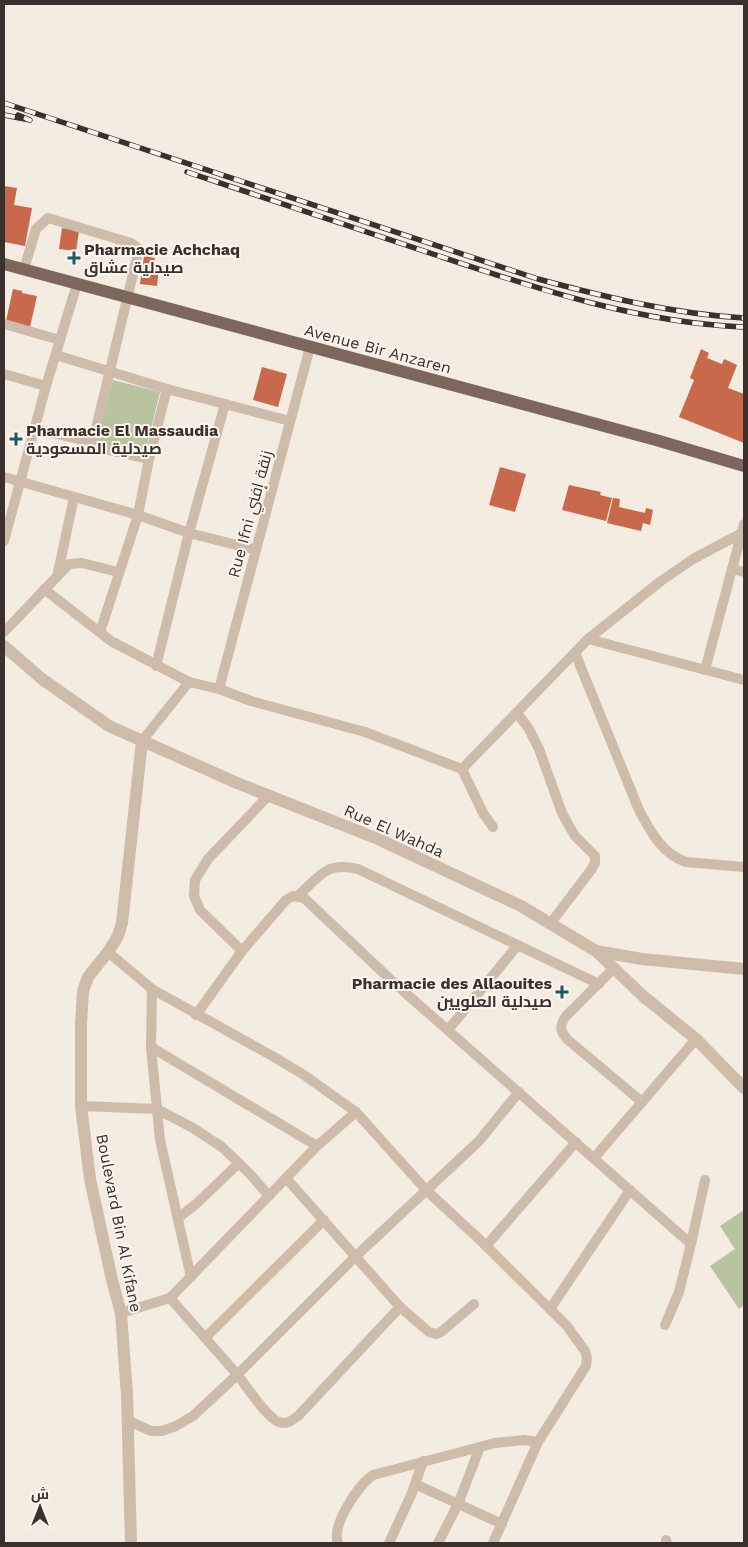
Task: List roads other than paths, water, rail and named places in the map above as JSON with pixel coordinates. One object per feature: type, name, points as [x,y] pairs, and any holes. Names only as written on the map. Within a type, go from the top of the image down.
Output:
[{"type":"main road","name":"Avenue Bir Anzaren","points":[[4,264],[656,440],[744,466]]},
{"type":"street","points":[[24,269],[36,228],[48,218],[131,243],[139,249],[139,256],[127,297],[111,372],[95,431],[95,443]]},
{"type":"street","points":[[4,540],[46,386],[77,284]]},
{"type":"street","points":[[4,324],[60,340]]},
{"type":"street","name":"Rue Ifni زنقة إفني","points":[[219,689],[310,347]]},
{"type":"street","points":[[56,355],[167,389],[290,421]]},
{"type":"street","points":[[4,374],[46,386]]},
{"type":"street","points":[[100,632],[138,515],[149,459],[167,389]]},
{"type":"street","points":[[156,666],[224,404]]},
{"type":"street","points":[[35,429],[95,443],[102,449],[149,459]]},
{"type":"street","points":[[4,477],[138,515],[189,533],[256,550]]},
{"type":"street","points":[[57,577],[74,497]]},
{"type":"street","points":[[705,670],[743,529]]},
{"type":"street","points":[[462,768],[588,639],[661,581],[743,529]]},
{"type":"street","points":[[4,632],[69,564],[74,563],[118,572]]},
{"type":"street","points":[[732,569],[744,572]]},
{"type":"street","points":[[44,589],[111,641],[189,682],[365,732],[462,768],[483,813],[493,827]]},
{"type":"street","points":[[588,639],[744,680]]},
{"type":"street","name":"Rue El Wahda","points":[[4,646],[42,678],[109,726],[237,783],[378,839],[521,906],[596,951],[643,996],[696,1039],[744,1088]]},
{"type":"street","points":[[575,653],[639,810],[652,834],[666,852],[686,862],[744,867]]},
{"type":"street","points":[[142,740],[189,682]]},
{"type":"street","points":[[517,713],[529,729],[539,749],[562,813],[576,836],[595,856],[595,863],[591,870],[550,924]]},
{"type":"street","name":"Boulevard Bin Al Kifane","points":[[131,1543],[127,1395],[121,1313],[90,1179],[81,1106],[81,1018],[83,990],[88,977],[108,952],[118,936],[122,923],[142,740]]},
{"type":"street","points":[[242,951],[200,910],[194,896],[195,880],[208,859],[269,795]]},
{"type":"street","points":[[298,896],[329,868],[346,866],[358,869],[598,984]]},
{"type":"street","points":[[196,1015],[242,951],[286,900],[293,896],[298,896],[309,902],[372,963],[692,1244]]},
{"type":"street","points":[[448,1030],[518,945]]},
{"type":"street","points":[[596,951],[642,960],[742,966]]},
{"type":"street","points":[[108,952],[152,990],[274,1057],[304,1075],[356,1112],[426,1190],[486,1246],[576,1336],[587,1358],[586,1366],[538,1442],[493,1543]]},
{"type":"street","points":[[614,968],[566,1016],[561,1024],[561,1029],[568,1040],[642,1102]]},
{"type":"street","points":[[152,990],[151,1047],[160,1140],[191,1277]]},
{"type":"street","points":[[594,1158],[696,1039]]},
{"type":"street","points":[[151,1047],[317,1146]]},
{"type":"street","points":[[127,1420],[151,1431],[168,1430],[193,1416],[237,1375],[356,1256],[479,1140],[518,1092]]},
{"type":"street","points":[[81,1106],[157,1110],[193,1128],[222,1147],[269,1196]]},
{"type":"street","points":[[121,1313],[170,1298],[317,1146],[356,1112]]},
{"type":"street","points":[[486,1246],[576,1142]]},
{"type":"street","points":[[178,1218],[196,1204],[238,1163]]},
{"type":"street","points":[[286,1178],[400,1306],[429,1332],[436,1334],[441,1332],[474,1304]]},
{"type":"street","points":[[665,1325],[679,1292],[692,1244],[705,1180]]},
{"type":"street","points":[[550,1309],[630,1190]]},
{"type":"street","points":[[205,1338],[324,1220]]},
{"type":"street","points":[[170,1298],[270,1415],[279,1422],[288,1423],[299,1415],[400,1306]]},
{"type":"street","points":[[338,1543],[336,1537],[339,1524],[364,1481],[372,1475],[480,1447],[512,1441],[538,1442]]},
{"type":"street","points":[[438,1543],[458,1504],[480,1447]]},
{"type":"street","points":[[389,1543],[423,1461]]},
{"type":"street","points":[[415,1484],[502,1524]]},
{"type":"railway","points":[[4,103],[538,279],[666,309],[744,318]]},
{"type":"railway","points":[[4,115],[30,120],[18,115]]},
{"type":"railway","points":[[187,172],[551,292],[666,319],[744,327]]},
{"type":"place","name":"Pharmacie Achchaq صيدلية عشاق","points":[[74,258]]},
{"type":"place","name":"Pharmacie El Massaudia صيدلية المسعودية","points":[[16,439]]},
{"type":"place","name":"Pharmacie des Allaouites صيدلية العلويين","points":[[562,992]]}]
